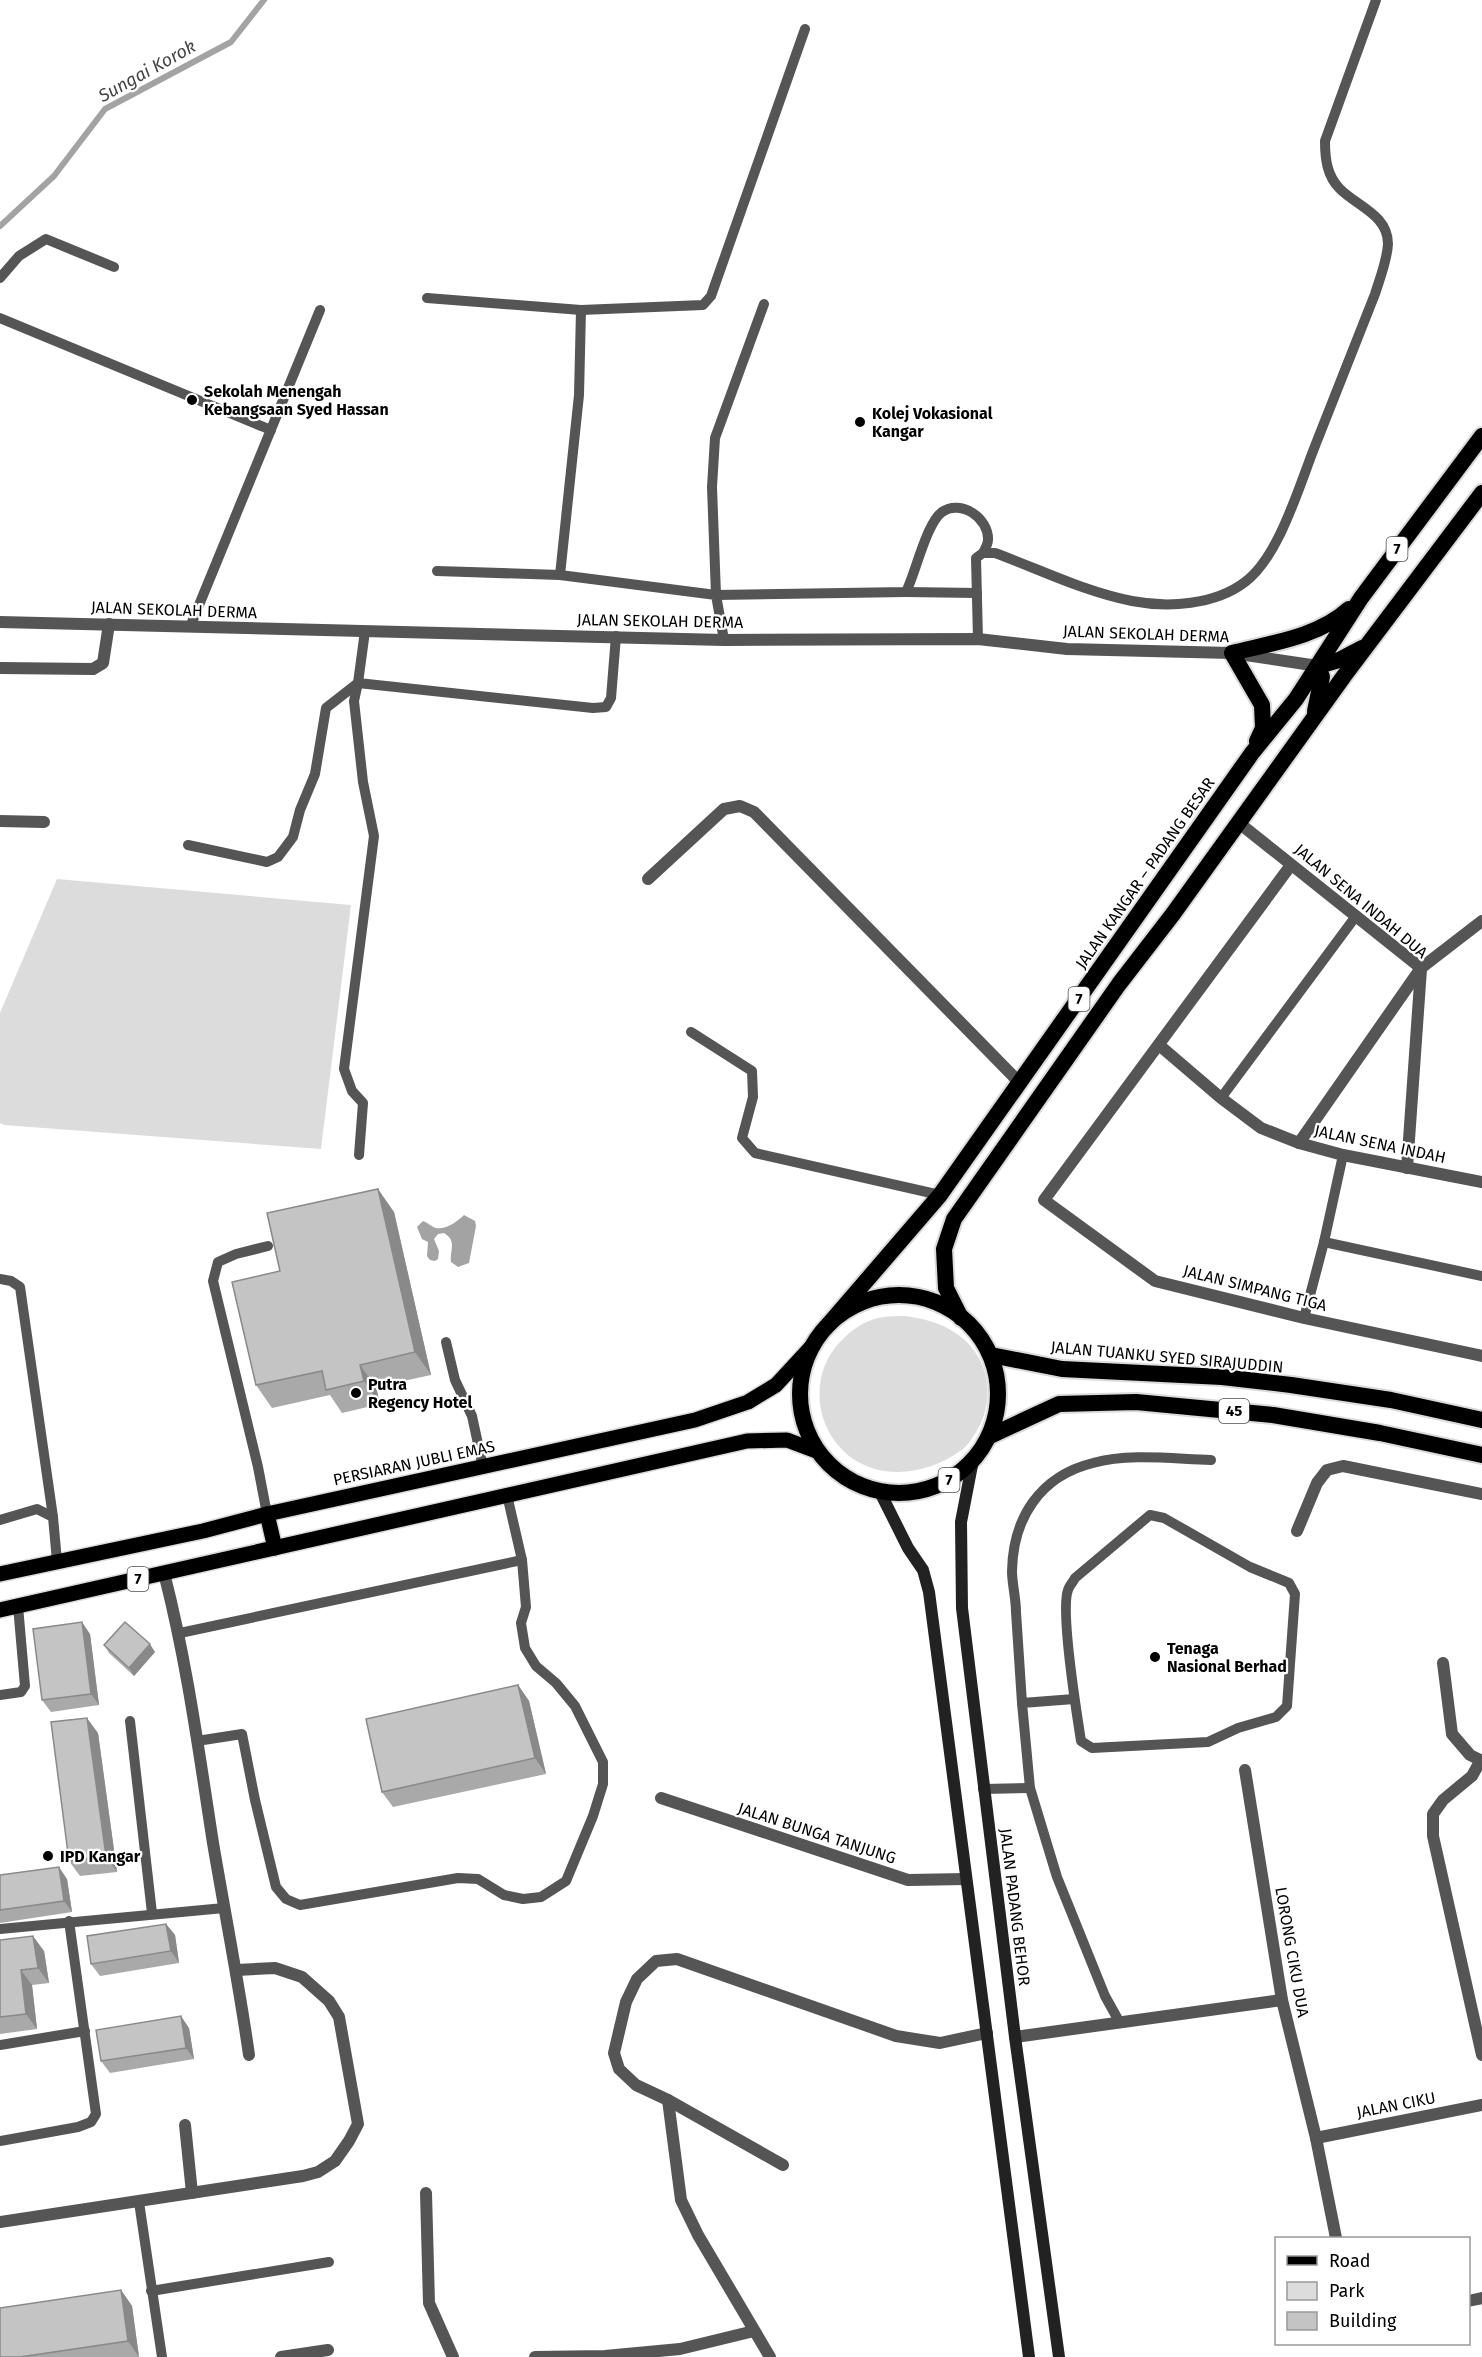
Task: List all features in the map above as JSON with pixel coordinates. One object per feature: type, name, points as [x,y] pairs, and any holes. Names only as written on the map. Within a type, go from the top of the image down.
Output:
[{"type":"highway","name":"JALAN KANGAR – PADANG BESAR","points":[[829,1324],[940,1195],[1252,753],[1296,699],[1361,598],[1482,436]]},
{"type":"highway","name":"7","points":[[961,1318],[946,1288],[944,1249],[954,1219],[1119,984],[1173,915],[1369,643],[1482,493]]},
{"type":"highway","points":[[1252,753],[1263,728],[1262,705],[1232,653],[1324,626],[1338,618],[1361,598]]},
{"type":"highway","points":[[1313,721],[1322,677],[1318,666],[1339,660],[1369,643]]},
{"type":"highway","name":"7","points":[[900,1295],[925,1299],[949,1309],[974,1329],[991,1355],[997,1376],[999,1396],[990,1436],[973,1460],[953,1477],[930,1488],[913,1492],[879,1490],[851,1480],[839,1472],[819,1452],[809,1435],[800,1399],[805,1362],[813,1345],[829,1324],[850,1308],[874,1299],[900,1295]]},
{"type":"highway","name":"JALAN TUANKU SYED SIRAJUDDIN","points":[[991,1355],[1062,1369],[1222,1377],[1291,1385],[1391,1400],[1482,1420]]},
{"type":"highway","name":"45","points":[[990,1436],[1059,1404],[1136,1402],[1273,1415],[1380,1433],[1482,1455]]},
{"type":"main road","name":"PERSIARAN JUBLI EMAS","points":[[0,1574],[203,1531],[267,1514],[695,1420],[748,1402],[776,1384],[813,1345]]},
{"type":"main road","name":"7","points":[[0,1610],[747,1441],[787,1440],[819,1452]]},
{"type":"main road","name":"JALAN PADANG BEHOR","points":[[973,1460],[961,1522],[962,1608],[1015,2037],[1059,2357]]},
{"type":"main road","points":[[879,1490],[908,1548],[923,1570],[929,1592],[1029,2357]]},
{"type":"main road","points":[[267,1514],[275,1548]]},
{"type":"street","name":"JALAN SEKOLAH DERMA","points":[[0,622],[724,640],[978,639],[1067,649],[1232,653],[1318,666]]},
{"type":"street","points":[[0,668],[93,669],[103,663],[109,624]]},
{"type":"street","points":[[648,879],[724,809],[740,806],[754,812],[1020,1083]]},
{"type":"street","points":[[0,821],[44,822]]},
{"type":"street","name":"JALAN SENA INDAH DUA","points":[[1239,823],[1421,968],[1407,1168]]},
{"type":"street","points":[[1159,1045],[1291,864]]},
{"type":"street","points":[[1299,1143],[1421,968],[1482,921]]},
{"type":"street","name":"JALAN SENA INDAH","points":[[1159,1045],[1221,1098],[1261,1128],[1299,1143],[1343,1155],[1482,1182]]},
{"type":"street","name":"JALAN SIMPANG TIGA","points":[[1159,1045],[1044,1200],[1155,1281],[1304,1318],[1482,1356]]},
{"type":"street","points":[[1297,1531],[1317,1483],[1327,1470],[1343,1466],[1482,1494]]},
{"type":"street","points":[[164,1573],[180,1633],[224,1908],[237,1970],[249,2055]]},
{"type":"street","points":[[1443,1663],[1452,1734],[1478,1759],[1472,1776],[1443,1800],[1433,1814],[1433,1836],[1482,2055]]},
{"type":"street","name":"LORONG CIKU DUA","points":[[1245,1770],[1282,2000],[1316,2138],[1336,2237]]},
{"type":"street","name":"JALAN BUNGA TANJUNG","points":[[661,1798],[908,1880],[966,1879]]},
{"type":"street","points":[[783,2165],[668,2100],[636,2085],[619,2069],[614,2053],[630,1994],[637,1979],[656,1961],[677,1959],[896,2036],[940,2043],[987,2033]]},
{"type":"street","points":[[0,2222],[139,2202],[318,2172],[335,2161],[358,2124],[339,2018],[329,2001],[302,1977],[275,1968],[237,1970]]},
{"type":"street","points":[[1015,2037],[1282,2000]]},
{"type":"street","points":[[668,2100],[681,2200],[698,2235],[770,2357]]},
{"type":"street","name":"JALAN CIKU","points":[[1316,2138],[1482,2105]]},
{"type":"street","points":[[185,2125],[192,2193]]},
{"type":"street","points":[[426,2193],[429,2303],[453,2357]]},
{"type":"street","points":[[535,2357],[605,2356],[680,2349],[754,2331]]},
{"type":"street","points":[[281,2357],[328,2350]]},
{"type":"lane","points":[[983,553],[994,553],[1093,590],[1132,601],[1164,604],[1198,602],[1226,595],[1245,583],[1261,568],[1288,515],[1375,294],[1385,262],[1388,242],[1384,227],[1375,216],[1340,189],[1328,171],[1325,158],[1325,141],[1376,0]]},
{"type":"lane","points":[[427,298],[581,310],[703,304],[711,296],[805,29]]},
{"type":"lane","points":[[0,278],[20,256],[46,239],[114,267]]},
{"type":"lane","points":[[724,640],[716,595],[712,487],[715,438],[764,304]]},
{"type":"lane","points":[[190,627],[320,310]]},
{"type":"lane","points":[[560,575],[579,395],[581,310]]},
{"type":"lane","points":[[0,318],[271,430]]},
{"type":"lane","points":[[906,592],[934,523],[942,512],[953,508],[970,511],[984,522],[989,541],[983,553],[976,558],[978,639]]},
{"type":"lane","points":[[437,571],[560,575],[716,595],[977,593]]},
{"type":"lane","points":[[359,1155],[363,1103],[352,1091],[344,1069],[374,836],[363,782],[354,701],[365,631]]},
{"type":"lane","points":[[188,845],[267,862],[278,857],[293,837],[300,810],[315,774],[326,708],[358,683],[594,708],[606,707],[611,698],[615,636]]},
{"type":"lane","points":[[1221,1098],[1356,916]]},
{"type":"lane","points":[[690,1032],[752,1071],[753,1097],[742,1138],[755,1153],[940,1195]]},
{"type":"lane","points":[[1304,1318],[1343,1155]]},
{"type":"lane","points":[[1324,1242],[1482,1276]]},
{"type":"lane","points":[[267,1514],[248,1424],[213,1281],[218,1262],[236,1254],[268,1246]]},
{"type":"lane","points":[[0,1279],[10,1281],[20,1287],[53,1517],[57,1561]]},
{"type":"lane","points":[[446,1342],[455,1380],[472,1416],[483,1467]]},
{"type":"lane","points":[[1120,2023],[1105,1996],[1057,1877],[1030,1788],[1012,1573],[1014,1550],[1022,1522],[1034,1499],[1046,1485],[1071,1470],[1093,1462],[1122,1458],[1211,1460]]},
{"type":"lane","points":[[197,1741],[242,1734],[276,1887],[286,1899],[300,1905],[458,1878],[478,1879],[504,1895],[523,1899],[542,1898],[566,1881],[597,1806],[603,1784],[603,1762],[574,1706],[556,1683],[536,1666],[525,1648],[521,1623],[526,1607],[522,1560],[507,1495]]},
{"type":"lane","points":[[0,1520],[38,1509],[53,1517]]},
{"type":"lane","points":[[1150,1515],[1164,1518],[1250,1567],[1289,1583],[1295,1594],[1290,1694],[1287,1706],[1276,1717],[1238,1728],[1208,1742],[1092,1748],[1081,1741],[1074,1699],[1066,1616],[1067,1592],[1075,1578],[1150,1515]]},
{"type":"lane","points":[[180,1633],[522,1560]]},
{"type":"lane","points":[[0,1695],[21,1692],[25,1686],[18,1606]]},
{"type":"lane","points":[[1022,1703],[1074,1699]]},
{"type":"lane","points":[[130,1721],[152,1913]]},
{"type":"lane","points":[[983,1789],[1030,1788]]},
{"type":"lane","points":[[0,1929],[224,1908]]},
{"type":"lane","points":[[0,2141],[78,2127],[91,2122],[96,2114],[69,1921]]},
{"type":"lane","points":[[0,2045],[84,2031]]},
{"type":"lane","points":[[139,2202],[162,2357]]},
{"type":"lane","points":[[152,2291],[329,2262]]},
{"type":"green space","points":[[57,879],[351,905],[321,1149],[0,1123],[0,1013]]},
{"type":"green space","points":[[906,1316],[939,1324],[969,1344],[984,1369],[987,1397],[980,1425],[970,1442],[962,1450],[944,1461],[927,1467],[892,1472],[875,1469],[844,1452],[832,1437],[823,1419],[820,1406],[820,1385],[831,1354],[851,1332],[873,1319]]},
{"type":"shaded area","points":[[464,1215],[475,1221],[476,1226],[469,1263],[458,1267],[451,1262],[452,1242],[444,1233],[438,1234],[434,1239],[439,1251],[438,1259],[430,1260],[427,1256],[428,1242],[422,1239],[417,1227],[423,1221],[436,1228],[444,1228]]},
{"type":"building","points":[[378,1189],[415,1352],[360,1365],[364,1381],[326,1390],[322,1371],[256,1385],[232,1282],[280,1271],[267,1213]]},
{"type":"building","points":[[82,1622],[91,1694],[42,1700],[33,1629]]},
{"type":"building","points":[[125,1622],[150,1644],[129,1668],[104,1645]]},
{"type":"building","points":[[518,1685],[535,1758],[382,1792],[366,1719]]},
{"type":"building","points":[[87,1718],[106,1856],[69,1861],[51,1722]]},
{"type":"building","points":[[59,1867],[64,1901],[0,1910],[0,1875]]},
{"type":"building","points":[[166,1924],[171,1951],[91,1964],[87,1936]]},
{"type":"building","points":[[33,1936],[38,1968],[21,1970],[26,2014],[0,2017],[0,1940]]},
{"type":"building","points":[[181,2016],[186,2048],[101,2061],[96,2030]]},
{"type":"building","points":[[121,2290],[128,2341],[20,2357],[0,2357],[0,2308]]},
{"type":"waterway","name":"Sungai Korok","points":[[0,226],[54,176],[105,109],[231,42],[264,0]]},
{"type":"place","name":"Sekolah Menengah Kebangsaan Syed Hassan","points":[[192,400]]},
{"type":"place","name":"Kolej Vokasional Kangar","points":[[860,422]]},
{"type":"place","name":"Putra Regency Hotel","points":[[356,1393]]},
{"type":"place","name":"Tenaga Nasional Berhad","points":[[1155,1657]]},
{"type":"place","name":"IPD Kangar","points":[[48,1856]]}]
